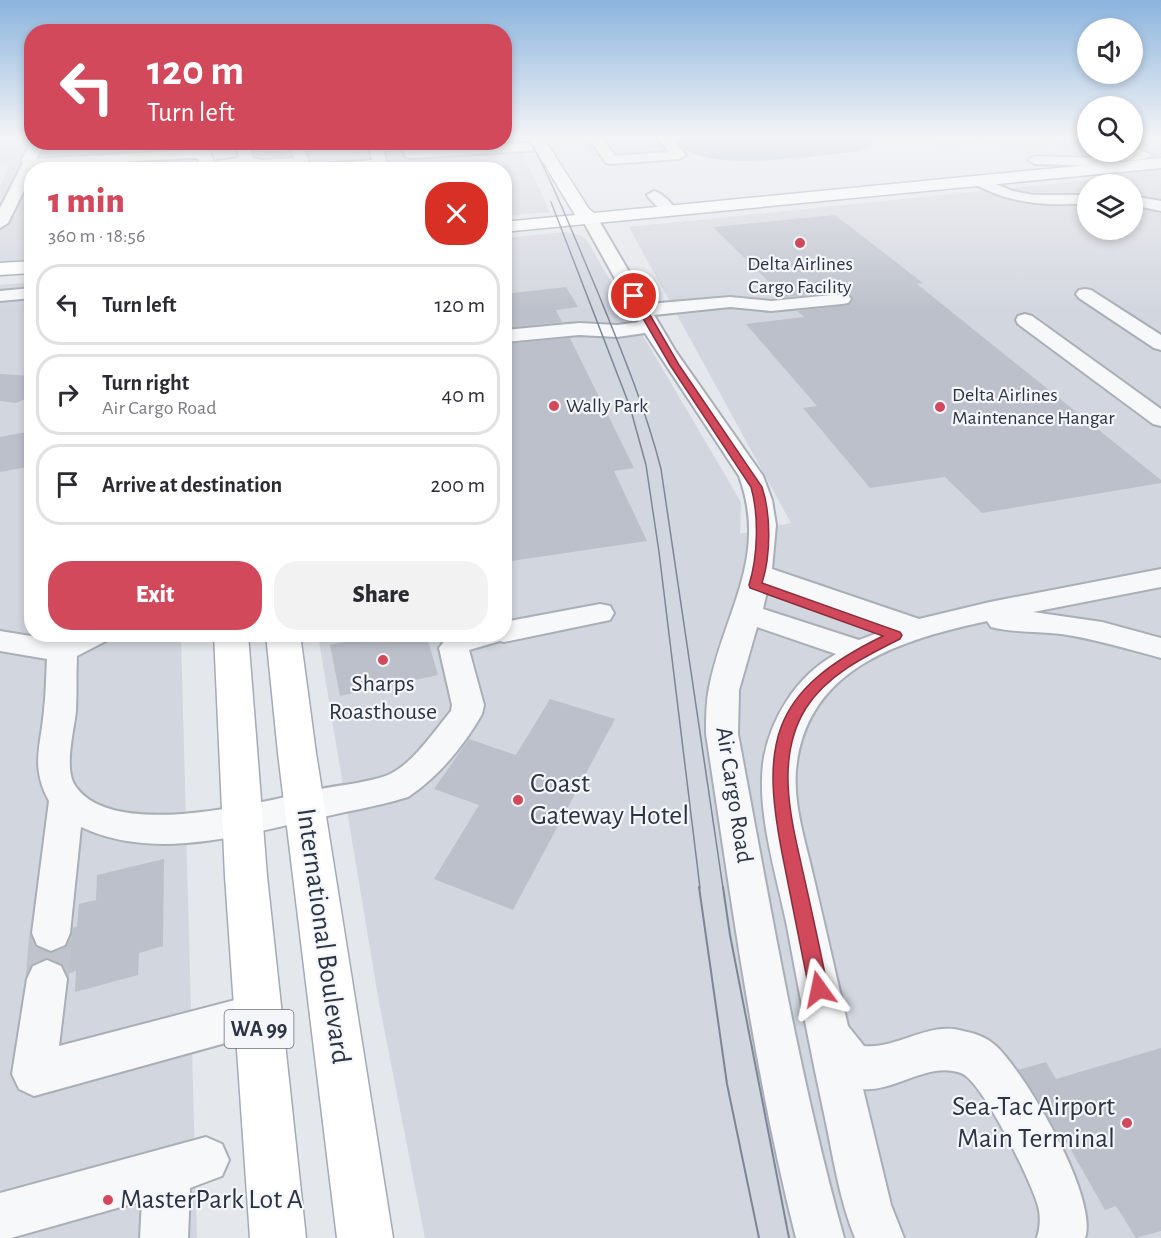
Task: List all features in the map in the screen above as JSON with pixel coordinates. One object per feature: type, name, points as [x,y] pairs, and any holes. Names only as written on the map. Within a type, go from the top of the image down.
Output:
[{"type":"main road","points":[[571,195],[582,212],[670,212],[849,195]]},
{"type":"main road","points":[[512,226],[593,211]]},
{"type":"main road","points":[[0,269],[24,268]]},
{"type":"main road","points":[[0,278],[24,276]]},
{"type":"main road","name":"WA 99","points":[[232,642],[258,1014],[279,1238]]},
{"type":"main road","name":"International Boulevard","points":[[284,642],[365,1238]]},
{"type":"street","points":[[0,223],[14,195]]},
{"type":"street","points":[[654,195],[670,212]]},
{"type":"street","points":[[1008,195],[1027,200],[1077,199]]},
{"type":"street","name":"Air Cargo Road","points":[[593,211],[647,318],[679,372],[757,487],[762,517],[757,579],[725,685],[722,734],[775,1042],[798,1155],[819,1238]]},
{"type":"street","points":[[0,296],[24,294]]},
{"type":"street","points":[[1085,294],[1161,344]]},
{"type":"street","points":[[512,335],[579,330],[617,331],[647,318],[730,302],[771,306],[842,299]]},
{"type":"street","points":[[1025,320],[1161,419]]},
{"type":"street","points":[[880,1238],[868,1208],[828,1035],[785,828],[780,790],[780,763],[790,722],[802,703],[833,670],[862,652],[912,630],[974,614],[1161,578]]},
{"type":"street","points":[[757,579],[912,630],[977,620],[1044,622],[1124,637],[1161,648]]},
{"type":"street","points":[[512,630],[600,613]]},
{"type":"street","points":[[748,614],[862,652]]},
{"type":"street","points":[[0,641],[24,642]]},
{"type":"street","points":[[30,642],[59,643],[60,711],[55,759],[56,781],[66,800],[76,808],[98,818],[140,828],[199,828],[396,787],[410,779],[426,765],[466,714],[468,705],[454,648],[457,642]]},
{"type":"street","points":[[51,933],[66,800]]},
{"type":"street","points":[[47,979],[34,1074],[258,1014]]},
{"type":"street","points":[[828,1035],[845,1061],[863,1069],[874,1068],[938,1049],[961,1051],[979,1059],[1003,1088],[1053,1180],[1062,1207],[1064,1233],[1061,1238]]},
{"type":"street","points":[[0,1217],[186,1166],[164,1238]]},
{"type":"shaded area","points":[[0,195],[24,195],[24,263],[0,265]]},
{"type":"shaded area","points":[[512,195],[542,195],[550,212],[512,215]]},
{"type":"shaded area","points":[[945,195],[1077,195],[1077,240],[1143,240],[1143,195],[1161,195],[1161,1238],[425,1238],[378,997],[319,642],[512,642],[512,237],[566,232],[586,239],[741,502],[740,534],[791,523],[629,227]]},
{"type":"shaded area","points":[[24,283],[24,642],[181,642],[197,1238],[0,1238],[0,285]]},
{"type":"building","name":"Delta Airlines Maintenance Hangar","points":[[835,215],[923,283],[917,284],[1161,480],[1161,483],[982,513],[945,477],[870,488],[803,408],[817,406],[746,324],[804,317],[797,311],[848,305],[853,298],[848,293],[842,292],[784,297],[713,227]]},
{"type":"building","points":[[566,287],[578,307],[556,310],[562,322],[512,327],[512,293]]},
{"type":"building","name":"Wally Park","points":[[570,338],[634,468],[614,471],[647,541],[512,561],[512,343]]},
{"type":"building","points":[[0,374],[24,376],[24,400],[16,403],[0,401]]},
{"type":"building","points":[[24,432],[24,468],[0,472],[0,437]]},
{"type":"building","name":"Sharps Roasthouse","points":[[344,642],[428,642],[438,675],[340,696],[330,645]]},
{"type":"building","name":"Coast Gateway Hotel","points":[[550,699],[615,719],[513,910],[434,879],[479,805],[434,789],[469,739],[516,755]]},
{"type":"building","points":[[164,859],[163,946],[139,953],[138,975],[75,992],[76,971],[67,974],[62,964],[48,958],[31,965],[34,943],[36,947],[50,953],[67,946],[73,928],[77,926],[79,904],[96,900],[97,875]]},
{"type":"building","points":[[1161,1048],[1161,1231],[1136,1238],[1116,1206],[1105,1210],[1067,1143],[1063,1144],[1043,1107],[1018,1070],[1046,1062],[1056,1079]]},
{"type":"tunnel","points":[[47,979],[51,933]]},
{"type":"tram line","points":[[557,195],[640,400],[661,469],[723,888]]},
{"type":"tram line","points":[[551,202],[630,407],[646,465],[659,552],[700,888]]},
{"type":"tram line","points":[[699,887],[727,1084],[759,1238]]},
{"type":"tram line","points":[[723,887],[730,935],[789,1238]]},
{"type":"place","name":"Delta Airlines Cargo Facility","points":[[800,243]]},
{"type":"place","name":"Wally Park","points":[[554,406]]},
{"type":"place","name":"Delta Airlines Maintenance Hangar","points":[[940,407]]},
{"type":"place","name":"Sharps Roasthouse","points":[[383,660]]},
{"type":"place","name":"Coast Gateway Hotel","points":[[518,800]]},
{"type":"place","name":"Sea-Tac Airport Main Terminal","points":[[1127,1123]]},
{"type":"place","name":"MasterPark Lot A","points":[[108,1200]]},
{"type":"route","points":[[634,296],[666,352],[757,487],[762,517],[759,574],[755,585],[896,635],[833,670],[817,685],[790,722],[783,743],[780,790],[785,828],[819,989]]}]
